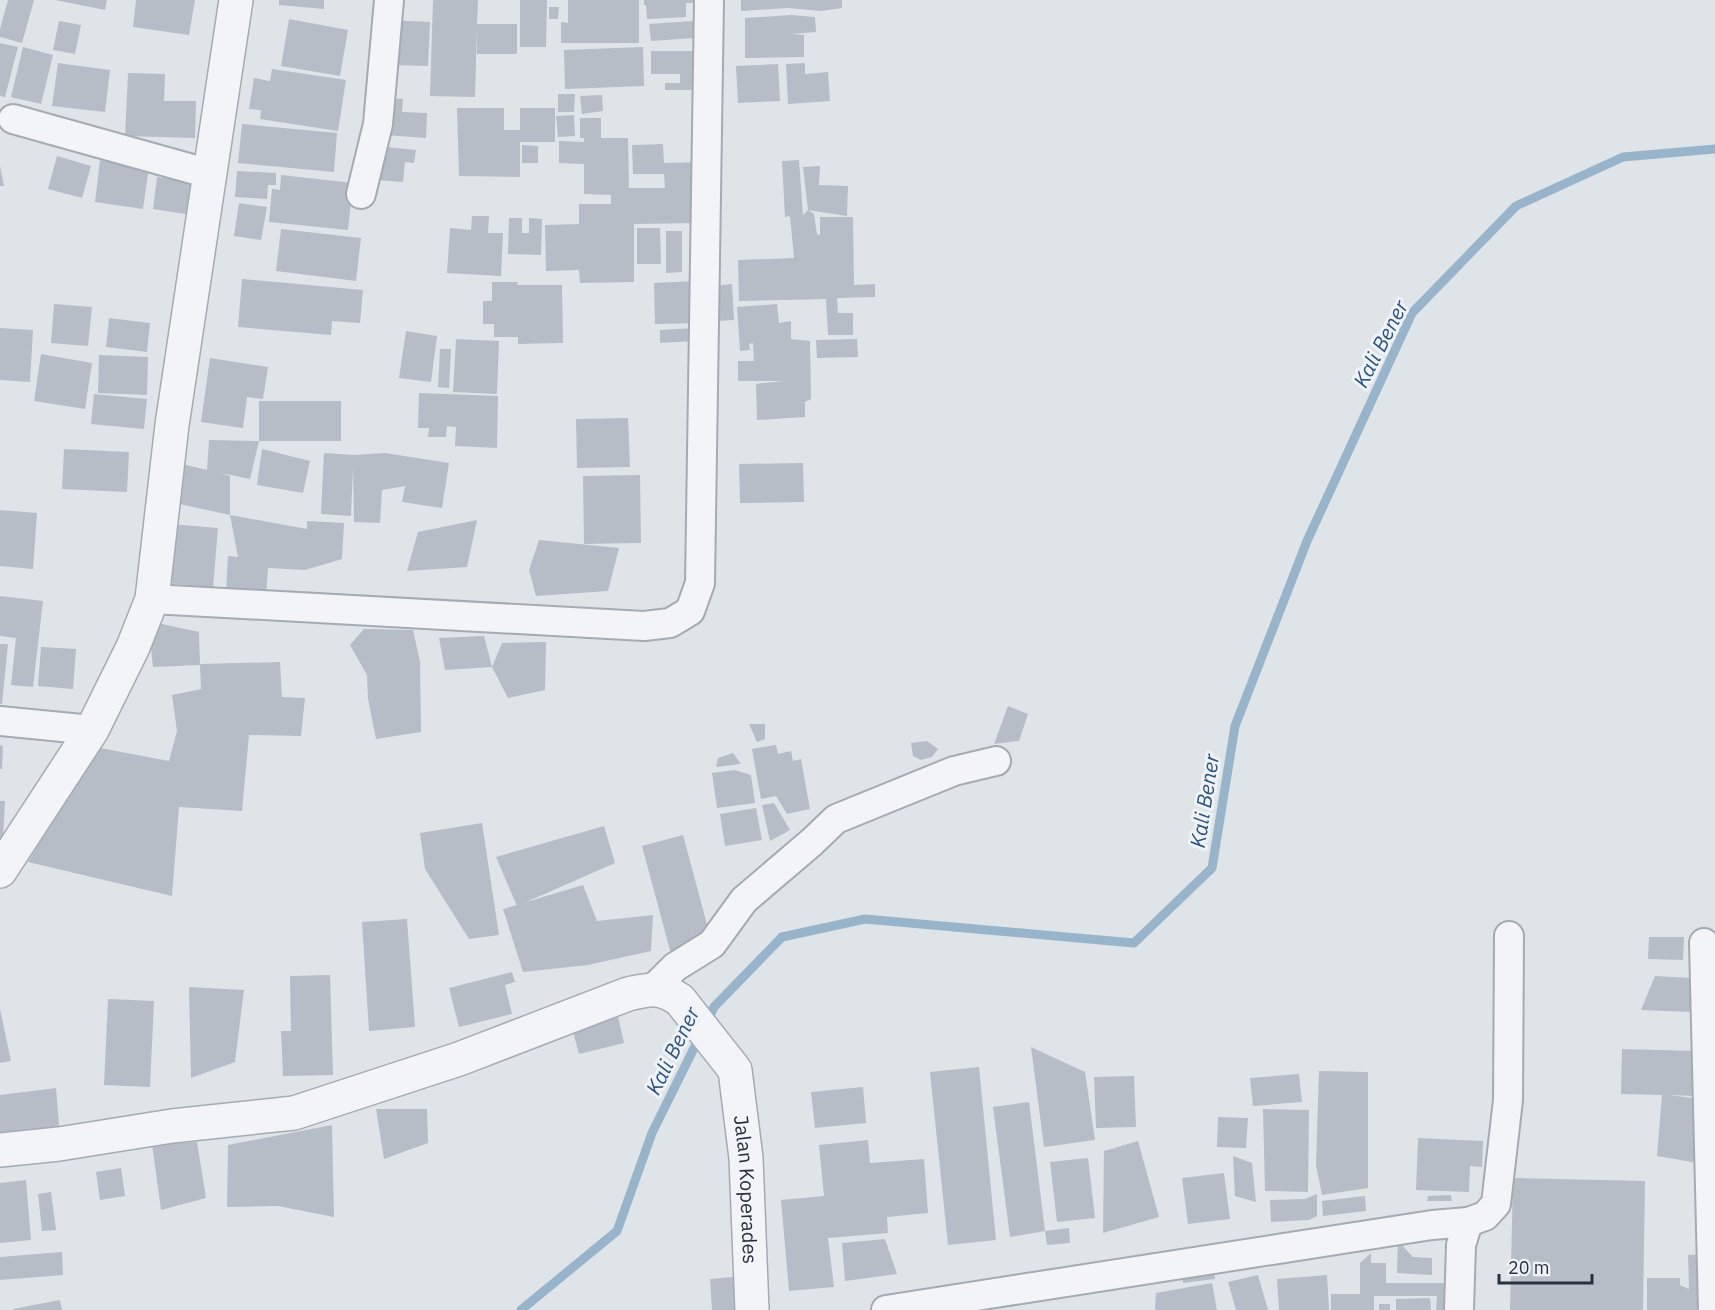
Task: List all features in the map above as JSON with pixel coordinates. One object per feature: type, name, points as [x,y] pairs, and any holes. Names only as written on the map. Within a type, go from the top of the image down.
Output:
[{"type":"street","points":[[0,872],[92,730],[133,647],[152,599],[172,424],[236,0]]},
{"type":"street","points":[[361,194],[378,124],[389,0]]},
{"type":"street","points":[[152,599],[644,626],[670,624],[690,611],[700,584],[709,0]]},
{"type":"street","points":[[13,119],[210,174]]},
{"type":"street","points":[[0,721],[92,730]]},
{"type":"street","points":[[0,1150],[59,1144],[172,1126],[294,1113],[459,1059],[628,994],[661,990],[675,967],[712,944],[744,900],[836,819],[954,771],[996,761]]},
{"type":"street","points":[[886,1310],[957,1305],[1432,1225],[1468,1222],[1485,1216],[1496,1204],[1508,1100],[1509,936]]},
{"type":"street","points":[[1704,943],[1713,1310]]},
{"type":"street","name":"Jalan Koperades","points":[[661,990],[680,1000],[693,1014],[735,1070],[746,1158],[752,1310]]},
{"type":"street","points":[[1459,1310],[1461,1245],[1468,1222]]},
{"type":"building","points":[[8,0],[34,0],[22,43],[0,37]]},
{"type":"building","points":[[55,0],[107,0],[105,10]]},
{"type":"building","points":[[136,0],[195,0],[189,35],[133,27]]},
{"type":"building","points":[[279,0],[324,0],[324,9],[279,5]]},
{"type":"building","points":[[433,0],[478,0],[477,24],[517,24],[517,54],[477,54],[477,27],[475,97],[430,96]]},
{"type":"building","points":[[520,0],[547,0],[546,47],[520,47]]},
{"type":"building","points":[[568,0],[639,0],[639,43],[561,43],[561,22],[568,23]]},
{"type":"building","points":[[644,0],[695,0],[696,3],[686,3],[686,17],[647,19]]},
{"type":"building","points":[[741,0],[842,0],[842,8],[821,11],[788,8],[741,11]]},
{"type":"building","points":[[549,7],[559,7],[558,19],[549,19]]},
{"type":"building","points":[[791,15],[815,17],[816,32],[791,34],[804,35],[804,57],[745,58],[745,18]]},
{"type":"building","points":[[289,19],[348,30],[340,76],[281,66]]},
{"type":"building","points":[[389,20],[430,22],[428,66],[388,65]]},
{"type":"building","points":[[59,21],[81,25],[75,54],[53,50]]},
{"type":"building","points":[[694,21],[695,38],[651,41],[649,24]]},
{"type":"building","points":[[0,43],[18,47],[5,97],[0,96]]},
{"type":"building","points":[[23,47],[53,55],[41,104],[11,97]]},
{"type":"building","points":[[643,47],[644,86],[565,89],[564,50]]},
{"type":"building","points":[[651,51],[693,51],[692,90],[665,90],[665,83],[680,83],[680,74],[651,74]]},
{"type":"building","points":[[58,63],[110,70],[105,112],[52,106]]},
{"type":"building","points":[[805,63],[805,74],[828,72],[830,101],[788,104],[786,64]]},
{"type":"building","points":[[778,64],[780,101],[738,103],[736,66]]},
{"type":"building","points":[[272,69],[346,80],[338,131],[260,119],[261,110],[249,109],[254,78],[270,81]]},
{"type":"building","points":[[128,73],[165,74],[164,101],[196,101],[195,138],[125,136]]},
{"type":"building","points":[[558,94],[575,94],[574,112],[558,112]]},
{"type":"building","points":[[602,95],[603,111],[582,114],[580,96]]},
{"type":"building","points":[[387,98],[403,99],[402,112],[427,113],[426,138],[385,135]]},
{"type":"building","points":[[457,108],[504,108],[504,130],[520,130],[520,108],[555,108],[555,142],[520,142],[520,177],[459,176]]},
{"type":"building","points":[[574,115],[575,136],[558,137],[556,116]]},
{"type":"building","points":[[580,118],[601,118],[601,138],[628,138],[629,188],[665,188],[664,174],[633,174],[632,145],[663,144],[664,163],[701,162],[702,223],[634,224],[634,282],[580,283],[579,270],[546,271],[545,225],[579,224],[579,204],[611,204],[611,195],[584,194],[584,164],[559,163],[559,141],[584,142],[584,138],[580,138]]},
{"type":"building","points":[[242,124],[337,133],[334,172],[238,163]]},
{"type":"building","points":[[522,145],[538,146],[538,163],[522,163]]},
{"type":"building","points":[[377,146],[416,150],[414,163],[405,162],[403,182],[374,180]]},
{"type":"building","points":[[57,156],[91,166],[82,198],[48,189]]},
{"type":"building","points":[[100,160],[149,167],[143,209],[95,202]]},
{"type":"building","points":[[799,160],[803,215],[808,210],[814,214],[817,234],[820,235],[820,217],[853,217],[854,285],[875,284],[875,297],[837,298],[838,313],[853,313],[853,335],[828,335],[826,299],[739,301],[738,260],[794,258],[790,216],[785,217],[782,161]]},
{"type":"building","points":[[0,166],[4,186],[0,186]]},
{"type":"building","points":[[820,166],[819,185],[848,186],[847,216],[808,210],[803,167]]},
{"type":"building","points":[[237,171],[276,173],[276,185],[268,185],[267,199],[235,197]]},
{"type":"building","points":[[281,175],[353,183],[348,230],[269,222],[272,189],[280,190]]},
{"type":"building","points":[[157,177],[203,184],[198,216],[153,209]]},
{"type":"building","points":[[239,203],[267,207],[261,240],[234,236]]},
{"type":"building","points":[[472,216],[489,216],[488,233],[503,233],[501,276],[447,273],[450,228],[471,230]]},
{"type":"building","points":[[509,218],[522,218],[522,233],[529,233],[529,218],[542,219],[541,255],[508,254]]},
{"type":"building","points":[[637,228],[660,228],[661,264],[637,264]]},
{"type":"building","points":[[281,229],[361,238],[356,281],[276,271]]},
{"type":"building","points":[[666,231],[682,231],[682,272],[666,273]]},
{"type":"building","points":[[242,279],[363,290],[360,323],[332,321],[331,335],[238,327]]},
{"type":"building","points":[[697,281],[699,323],[655,324],[654,283]]},
{"type":"building","points":[[492,282],[518,282],[517,285],[562,285],[563,343],[518,344],[518,337],[494,337],[494,324],[483,324],[483,301],[492,301]]},
{"type":"building","points":[[732,284],[734,320],[714,321],[712,286]]},
{"type":"building","points":[[54,304],[92,307],[88,346],[51,343]]},
{"type":"building","points":[[777,304],[779,323],[791,321],[791,339],[810,341],[811,399],[805,402],[805,417],[757,420],[756,384],[783,381],[738,381],[738,361],[754,361],[753,343],[749,344],[750,350],[740,351],[737,307]]},
{"type":"building","points":[[109,318],[150,323],[147,352],[106,347]]},
{"type":"building","points":[[0,328],[33,330],[30,382],[0,380]]},
{"type":"building","points":[[694,328],[695,341],[660,343],[660,330]]},
{"type":"building","points":[[406,331],[437,336],[431,382],[399,378]]},
{"type":"building","points":[[456,339],[499,341],[497,394],[453,392]]},
{"type":"building","points":[[857,339],[858,357],[817,358],[816,340]]},
{"type":"building","points":[[440,349],[451,349],[449,388],[438,387]]},
{"type":"building","points":[[41,354],[92,363],[85,409],[34,401]]},
{"type":"building","points":[[99,355],[148,357],[147,395],[98,393]]},
{"type":"building","points":[[210,358],[268,367],[263,399],[247,397],[243,428],[201,422]]},
{"type":"building","points":[[419,393],[498,396],[497,448],[455,446],[456,427],[447,426],[446,437],[428,437],[429,428],[418,428]]},
{"type":"building","points":[[94,394],[147,399],[144,429],[91,424]]},
{"type":"building","points":[[259,401],[341,401],[341,441],[259,441]]},
{"type":"building","points":[[628,418],[630,467],[577,468],[576,419]]},
{"type":"building","points":[[209,440],[259,441],[250,479],[221,473],[230,476],[230,515],[166,501],[182,464],[207,470]]},
{"type":"building","points":[[64,449],[129,452],[127,492],[62,489]]},
{"type":"building","points":[[262,449],[310,461],[303,493],[257,485]]},
{"type":"building","points":[[324,453],[354,455],[385,453],[449,463],[442,508],[402,502],[405,486],[382,490],[380,523],[354,522],[353,467],[351,516],[321,514]]},
{"type":"building","points":[[803,463],[804,502],[740,503],[739,464]]},
{"type":"building","points":[[640,475],[641,543],[584,544],[583,476]]},
{"type":"building","points":[[0,510],[37,513],[33,569],[0,566]]},
{"type":"building","points":[[230,515],[307,529],[307,521],[344,523],[342,559],[305,570],[268,568],[266,596],[226,593],[228,556],[238,557]]},
{"type":"building","points":[[477,520],[467,567],[407,571],[418,532]]},
{"type":"building","points":[[170,524],[218,528],[213,587],[165,583]]},
{"type":"building","points":[[539,540],[619,548],[608,591],[536,596],[529,570]]},
{"type":"building","points":[[0,596],[43,601],[33,687],[11,685],[16,638],[0,636]]},
{"type":"building","points":[[148,621],[199,632],[200,665],[153,667]]},
{"type":"building","points":[[364,629],[413,630],[420,662],[421,732],[376,739],[368,699],[367,675],[350,645]]},
{"type":"building","points":[[484,636],[492,667],[445,670],[439,638]]},
{"type":"building","points":[[546,642],[545,690],[508,698],[492,667],[502,643]]},
{"type":"building","points":[[0,644],[8,644],[2,704],[0,704]]},
{"type":"building","points":[[41,647],[76,649],[73,689],[38,686]]},
{"type":"building","points":[[280,662],[282,697],[305,698],[301,736],[249,735],[242,811],[179,807],[172,896],[28,862],[95,747],[169,761],[177,731],[172,695],[201,689],[200,664]]},
{"type":"building","points":[[1008,706],[1028,714],[1019,741],[994,744]]},
{"type":"building","points":[[749,724],[765,724],[765,739],[757,742]]},
{"type":"building","points":[[927,741],[938,749],[932,757],[921,760],[913,756],[911,743]]},
{"type":"building","points":[[0,745],[3,746],[2,769],[0,769]]},
{"type":"building","points":[[776,745],[778,754],[791,751],[793,761],[801,759],[810,809],[787,814],[776,796],[761,799],[752,749]]},
{"type":"building","points":[[733,753],[741,764],[716,767],[718,758]]},
{"type":"building","points":[[735,770],[751,775],[755,803],[717,808],[712,773]]},
{"type":"building","points":[[0,801],[5,801],[3,837],[0,837]]},
{"type":"building","points":[[774,803],[790,830],[770,841],[762,805]]},
{"type":"building","points":[[756,808],[762,840],[725,846],[720,814]]},
{"type":"building","points":[[482,823],[499,935],[469,939],[425,869],[420,833]]},
{"type":"building","points":[[604,826],[615,863],[517,906],[496,857]]},
{"type":"building","points":[[683,835],[712,943],[671,954],[642,846]]},
{"type":"building","points":[[583,885],[597,921],[653,915],[651,951],[588,965],[523,972],[503,909]]},
{"type":"building","points":[[407,919],[415,1027],[369,1031],[362,922]]},
{"type":"building","points":[[1649,937],[1684,937],[1683,960],[1648,959]]},
{"type":"building","points":[[512,972],[515,982],[505,985],[512,1014],[459,1027],[449,988]]},
{"type":"building","points":[[330,975],[333,1075],[283,1076],[281,1031],[291,1031],[290,976]]},
{"type":"building","points":[[1655,976],[1692,978],[1691,1012],[1641,1010]]},
{"type":"building","points":[[189,987],[244,990],[235,1062],[191,1078]]},
{"type":"building","points":[[108,999],[154,1001],[150,1087],[104,1085]]},
{"type":"building","points":[[0,1009],[11,1061],[0,1063]]},
{"type":"building","points":[[617,1012],[624,1043],[579,1054],[571,1024]]},
{"type":"building","points":[[1031,1047],[1085,1072],[1095,1140],[1044,1147]]},
{"type":"building","points":[[1622,1049],[1696,1051],[1695,1096],[1669,1095],[1700,1099],[1704,1164],[1657,1156],[1662,1095],[1621,1094]]},
{"type":"building","points":[[979,1067],[996,1240],[948,1245],[930,1072]]},
{"type":"building","points":[[1319,1071],[1368,1072],[1368,1188],[1322,1195],[1316,1165]]},
{"type":"building","points":[[1299,1074],[1302,1102],[1253,1106],[1250,1078]]},
{"type":"building","points":[[1134,1076],[1136,1127],[1096,1128],[1094,1077]]},
{"type":"building","points":[[863,1087],[866,1123],[815,1128],[811,1092]]},
{"type":"building","points":[[56,1088],[60,1137],[0,1138],[0,1095]]},
{"type":"building","points":[[1029,1102],[1045,1231],[1010,1237],[993,1107]]},
{"type":"building","points":[[376,1109],[427,1109],[428,1143],[384,1159]]},
{"type":"building","points":[[1263,1109],[1309,1110],[1308,1192],[1265,1191]]},
{"type":"building","points":[[1218,1117],[1248,1118],[1246,1148],[1217,1147]]},
{"type":"building","points":[[332,1125],[334,1217],[278,1206],[227,1207],[228,1145]]},
{"type":"building","points":[[1418,1138],[1483,1141],[1482,1167],[1470,1166],[1469,1192],[1416,1190]]},
{"type":"building","points":[[868,1140],[870,1163],[924,1159],[928,1213],[887,1217],[888,1233],[828,1238],[834,1287],[789,1291],[781,1200],[824,1196],[819,1145]]},
{"type":"building","points":[[1138,1141],[1159,1217],[1103,1233],[1104,1151]]},
{"type":"building","points":[[197,1142],[206,1198],[161,1210],[152,1144]]},
{"type":"building","points":[[1233,1156],[1252,1163],[1256,1202],[1235,1196]]},
{"type":"building","points":[[1088,1158],[1095,1218],[1057,1222],[1050,1162]]},
{"type":"building","points":[[121,1168],[125,1196],[100,1200],[96,1172]]},
{"type":"building","points":[[1224,1173],[1230,1219],[1188,1224],[1182,1178]]},
{"type":"building","points":[[1513,1178],[1645,1181],[1643,1310],[1510,1310]]},
{"type":"building","points":[[26,1180],[31,1240],[0,1243],[0,1183]]},
{"type":"building","points":[[51,1192],[56,1230],[42,1231],[38,1194]]},
{"type":"building","points":[[1317,1194],[1317,1216],[1309,1220],[1271,1222],[1270,1200],[1305,1199]]},
{"type":"building","points":[[1451,1195],[1452,1201],[1427,1201],[1428,1196]]},
{"type":"building","points":[[1365,1196],[1366,1211],[1323,1216],[1322,1201]]},
{"type":"building","points":[[1069,1228],[1070,1243],[1047,1245],[1045,1231]]},
{"type":"building","points":[[885,1239],[897,1274],[845,1281],[842,1243]]},
{"type":"building","points":[[1398,1241],[1413,1257],[1432,1258],[1432,1275],[1397,1273]]},
{"type":"building","points":[[1446,1244],[1452,1244],[1452,1310],[1436,1310],[1437,1296],[1374,1296],[1374,1310],[1331,1310],[1331,1294],[1360,1294],[1360,1263],[1371,1253],[1371,1263],[1386,1263],[1386,1283],[1446,1283]]},
{"type":"building","points":[[62,1252],[63,1275],[0,1280],[0,1257]]},
{"type":"building","points":[[1704,1254],[1706,1306],[1698,1310],[1647,1310],[1647,1278],[1680,1278],[1680,1285],[1689,1289],[1688,1255]]},
{"type":"building","points":[[1214,1267],[1215,1279],[1183,1283],[1181,1271]]},
{"type":"building","points":[[1258,1275],[1268,1310],[1236,1310],[1228,1282]]},
{"type":"building","points":[[1327,1275],[1329,1310],[1279,1310],[1277,1279]]},
{"type":"building","points":[[733,1277],[735,1310],[712,1310],[710,1279]]},
{"type":"building","points":[[1212,1283],[1217,1310],[1155,1310],[1156,1293]]},
{"type":"building","points":[[1430,1298],[1431,1310],[1396,1310],[1396,1299]]},
{"type":"building","points":[[60,1300],[62,1310],[13,1310],[13,1309]]},
{"type":"building","points":[[1379,1304],[1390,1304],[1390,1310],[1379,1310]]},
{"type":"waterway","name":"Kali Bener","points":[[706,1024],[714,1007],[782,937],[865,919],[1134,943],[1212,868],[1235,726],[1307,541],[1412,313],[1516,206],[1623,157],[1715,149]]},
{"type":"waterway","name":"Kali Bener","points":[[521,1310],[617,1231],[652,1133],[700,1036]]}]
